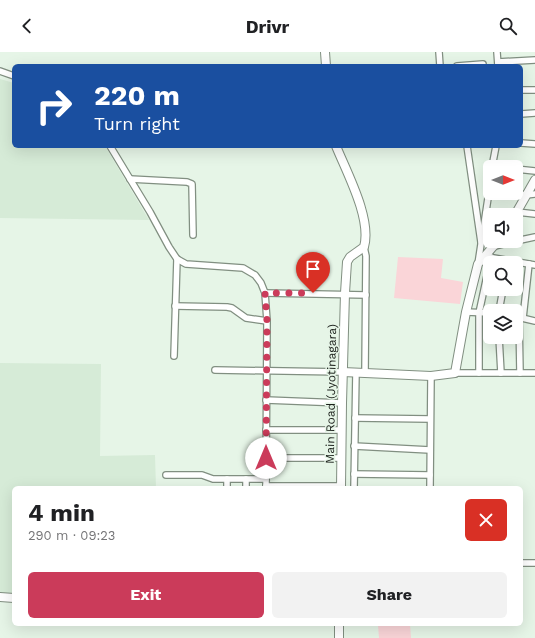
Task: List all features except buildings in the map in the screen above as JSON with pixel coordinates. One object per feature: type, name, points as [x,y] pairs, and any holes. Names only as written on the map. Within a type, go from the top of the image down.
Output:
[{"type":"street","points":[[325,52],[326,64]]},
{"type":"street","points":[[440,52],[440,64]]},
{"type":"street","points":[[497,52],[498,64],[535,60]]},
{"type":"street","points":[[0,71],[12,75]]},
{"type":"street","points":[[523,90],[535,90]]},
{"type":"street","points":[[523,114],[535,113]]},
{"type":"street","points":[[523,143],[535,144]]},
{"type":"street","points":[[111,148],[177,259],[186,264],[243,268],[255,275],[261,283],[265,293],[267,321],[266,486]]},
{"type":"street","points":[[337,148],[364,218],[366,230],[364,247],[366,256],[365,372]]},
{"type":"street","points":[[467,148],[483,256]]},
{"type":"street","points":[[493,160],[496,148]]},
{"type":"street","points":[[523,170],[535,171]]},
{"type":"street","points":[[130,179],[187,182],[192,184],[193,235]]},
{"type":"street","points":[[519,208],[535,180]]},
{"type":"street","points":[[523,195],[535,194]]},
{"type":"street","points":[[481,242],[488,200]]},
{"type":"street","points":[[523,214],[535,214]]},
{"type":"street","points":[[523,240],[535,237]]},
{"type":"street","name":"Main Road (Jyotinagara)","points":[[341,486],[345,294],[348,259],[364,247]]},
{"type":"street","points":[[174,356],[177,259]]},
{"type":"street","points":[[455,373],[466,312],[483,263]]},
{"type":"street","points":[[523,263],[535,265]]},
{"type":"street","points":[[521,304],[528,264]]},
{"type":"street","points":[[480,373],[479,313],[483,271]]},
{"type":"street","points":[[265,293],[366,295]]},
{"type":"street","points":[[176,306],[228,307],[232,308],[246,318],[267,321]]},
{"type":"street","points":[[466,312],[483,313]]},
{"type":"street","points":[[523,318],[535,321]]},
{"type":"street","points":[[499,344],[501,373]]},
{"type":"street","points":[[519,344],[520,373]]},
{"type":"street","points":[[214,370],[365,372],[430,376],[455,373],[535,373]]},
{"type":"street","points":[[354,486],[356,372]]},
{"type":"street","points":[[430,376],[430,486]]},
{"type":"street","points":[[266,400],[342,403]]},
{"type":"street","points":[[355,418],[430,419]]},
{"type":"street","points":[[266,430],[342,430]]},
{"type":"street","points":[[354,446],[430,450]]},
{"type":"street","points":[[266,458],[341,458]]},
{"type":"street","points":[[354,474],[430,475]]},
{"type":"street","points":[[166,475],[202,475],[213,478],[228,479],[266,479]]},
{"type":"street","points":[[227,486],[228,479]]},
{"type":"street","points":[[246,479],[246,486]]},
{"type":"street","points":[[523,563],[535,563]]},
{"type":"street","points":[[0,597],[12,598]]},
{"type":"street","points":[[339,626],[339,638]]},
{"type":"shaded area","points":[[0,79],[12,82],[12,148],[106,148],[149,220],[0,218]]},
{"type":"shaded area","points":[[398,257],[443,259],[441,278],[463,282],[460,304],[394,298]]},
{"type":"shaded area","points":[[0,363],[101,364],[100,456],[155,455],[156,486],[12,486],[12,595],[0,594]]},
{"type":"shaded area","points":[[378,626],[410,626],[411,638],[379,638]]},
{"type":"route","points":[[266,458],[267,321],[265,293],[313,293]]}]
